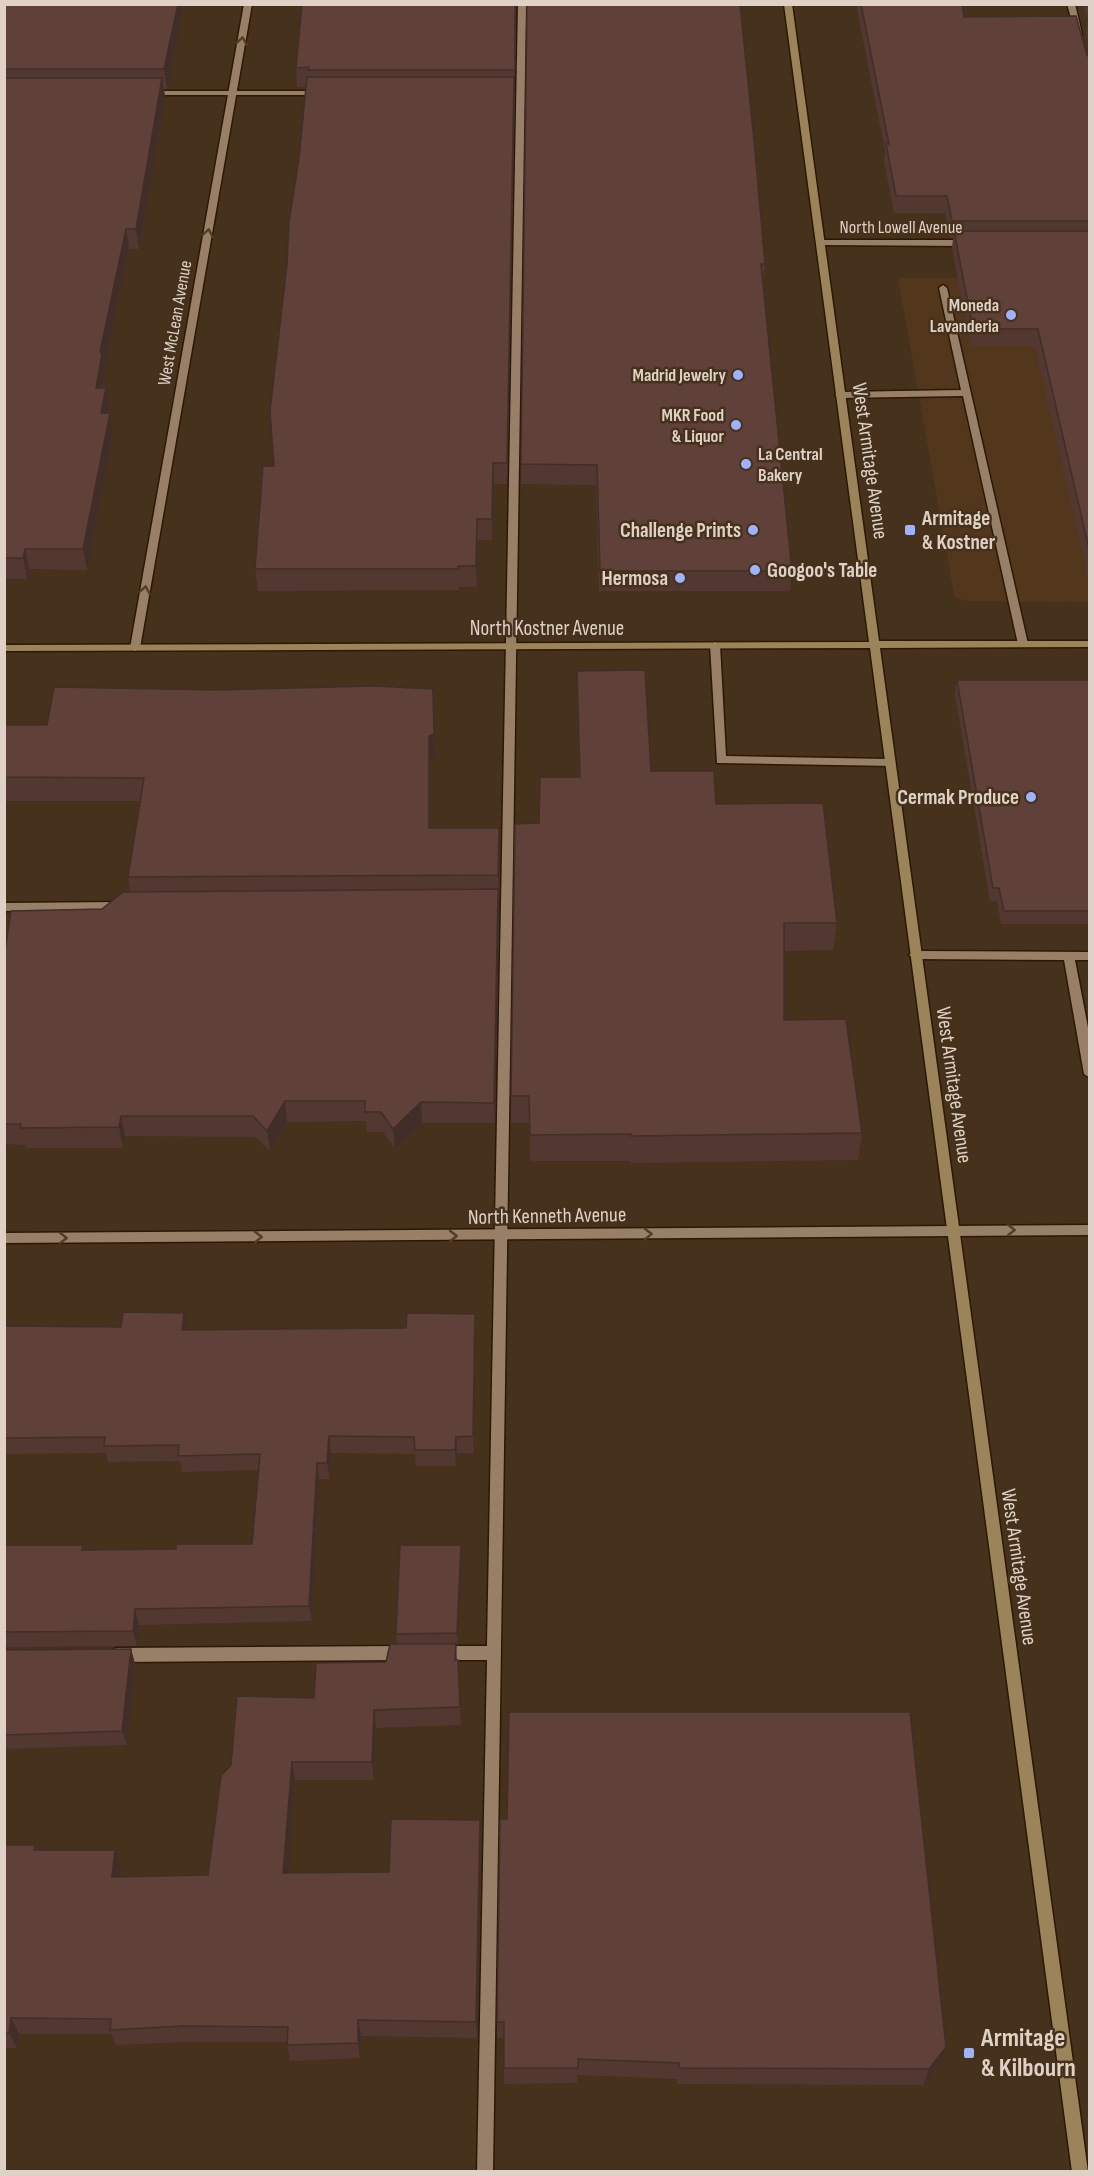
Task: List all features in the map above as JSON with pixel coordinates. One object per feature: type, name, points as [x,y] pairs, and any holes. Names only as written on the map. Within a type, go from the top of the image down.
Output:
[{"type":"main road","name":"West Armitage Avenue","points":[[788,4],[1080,2172]]},
{"type":"main road","name":"North Kostner Avenue","points":[[4,648],[1089,644]]},
{"type":"street","name":"West McLean Avenue","points":[[135,648],[248,4]]},
{"type":"street","points":[[485,2172],[501,1236],[500,904],[511,646],[514,93],[522,4]]},
{"type":"street","points":[[1071,4],[1080,38]]},
{"type":"street","points":[[140,93],[331,93]]},
{"type":"street","name":"North Lowell Avenue","points":[[820,243],[983,243]]},
{"type":"street","points":[[944,288],[1023,644]]},
{"type":"street","points":[[840,395],[967,393]]},
{"type":"street","points":[[715,645],[722,760],[889,763]]},
{"type":"street","points":[[4,907],[136,906]]},
{"type":"street","points":[[915,955],[1089,956]]},
{"type":"street","points":[[1069,956],[1089,1074]]},
{"type":"street","name":"North Kenneth Avenue","points":[[4,1238],[1089,1230]]},
{"type":"street","points":[[100,1655],[494,1653]]},
{"type":"shaded area","points":[[898,278],[1089,278],[1089,602],[967,601],[956,598]]},
{"type":"building","points":[[4,4],[178,4],[164,69],[4,69]]},
{"type":"building","points":[[302,4],[515,4],[515,70],[308,70],[309,67],[296,68]]},
{"type":"building","points":[[527,4],[740,4],[765,264],[761,264],[792,571],[600,571],[597,465],[521,464]]},
{"type":"building","points":[[861,4],[962,4],[964,17],[1076,16],[1089,57],[1089,221],[952,221],[947,196],[896,196],[886,144],[889,144]]},
{"type":"building","points":[[307,77],[514,77],[507,463],[493,463],[492,519],[477,519],[476,566],[458,566],[458,569],[255,569],[263,466],[274,466],[270,411],[287,264],[289,222],[299,158]]},
{"type":"building","points":[[4,78],[162,78],[136,229],[126,229],[100,352],[102,354],[96,388],[106,388],[101,413],[110,413],[83,549],[25,549],[23,558],[4,558]]},
{"type":"building","points":[[954,231],[1089,231],[1089,549],[1038,329],[973,329]]},
{"type":"building","points":[[645,670],[651,771],[714,771],[716,804],[823,803],[837,923],[784,923],[784,1020],[846,1019],[862,1133],[530,1135],[529,1096],[511,1096],[515,824],[539,823],[540,777],[580,777],[577,671]]},
{"type":"building","name":"Cermak Produce","points":[[957,680],[1089,680],[1089,911],[1004,911],[999,888],[993,888]]},
{"type":"building","points":[[375,686],[433,689],[434,734],[429,736],[429,828],[499,828],[498,875],[128,877],[144,778],[4,777],[4,725],[47,725],[54,687],[215,690]]},
{"type":"building","points":[[498,889],[494,1103],[421,1102],[393,1129],[381,1112],[365,1112],[365,1101],[285,1101],[267,1131],[253,1116],[121,1116],[119,1127],[20,1128],[21,1124],[4,1124],[4,958],[11,911],[102,909],[123,892]]},
{"type":"building","points":[[123,1312],[184,1313],[182,1330],[406,1328],[407,1313],[475,1314],[473,1436],[456,1437],[455,1450],[415,1450],[414,1437],[329,1436],[327,1463],[317,1463],[309,1606],[135,1609],[133,1631],[4,1632],[4,1545],[83,1545],[82,1550],[176,1549],[176,1544],[252,1544],[260,1454],[178,1456],[179,1445],[104,1446],[105,1437],[4,1438],[4,1326],[121,1327]]},
{"type":"building","points":[[400,1545],[461,1545],[457,1633],[396,1634]]},
{"type":"building","points":[[390,1644],[456,1644],[455,1660],[458,1660],[460,1707],[374,1710],[372,1762],[292,1762],[283,1873],[389,1872],[391,1819],[480,1820],[476,2022],[358,2020],[358,2043],[287,2045],[288,2027],[183,2026],[110,2030],[111,2019],[11,2018],[9,2033],[4,2033],[4,1845],[35,1845],[34,1850],[115,1850],[112,1877],[208,1875],[221,1776],[231,1765],[237,1696],[314,1698],[316,1663],[386,1662]]},
{"type":"building","points":[[131,1649],[122,1731],[4,1735],[4,1650]]},
{"type":"building","points":[[509,1712],[910,1712],[946,2047],[929,2069],[679,2068],[679,2063],[578,2059],[578,2068],[504,2068],[504,2022],[497,2022],[500,1819],[507,1819]]},
{"type":"place","name":"Moneda Lavanderia","points":[[1011,315]]},
{"type":"place","name":"Madrid Jewelry","points":[[738,375]]},
{"type":"place","name":"MKR Food & Liquor","points":[[736,425]]},
{"type":"place","name":"La Central Bakery","points":[[746,464]]},
{"type":"place","name":"Challenge Prints","points":[[753,530]]},
{"type":"place","name":"Armitage & Kostner","points":[[910,530]]},
{"type":"place","name":"Googoo's Table","points":[[755,570]]},
{"type":"place","name":"Hermosa","points":[[680,578]]},
{"type":"place","name":"Cermak Produce","points":[[1031,797]]},
{"type":"place","name":"Armitage & Kilbourn","points":[[969,2053]]}]
